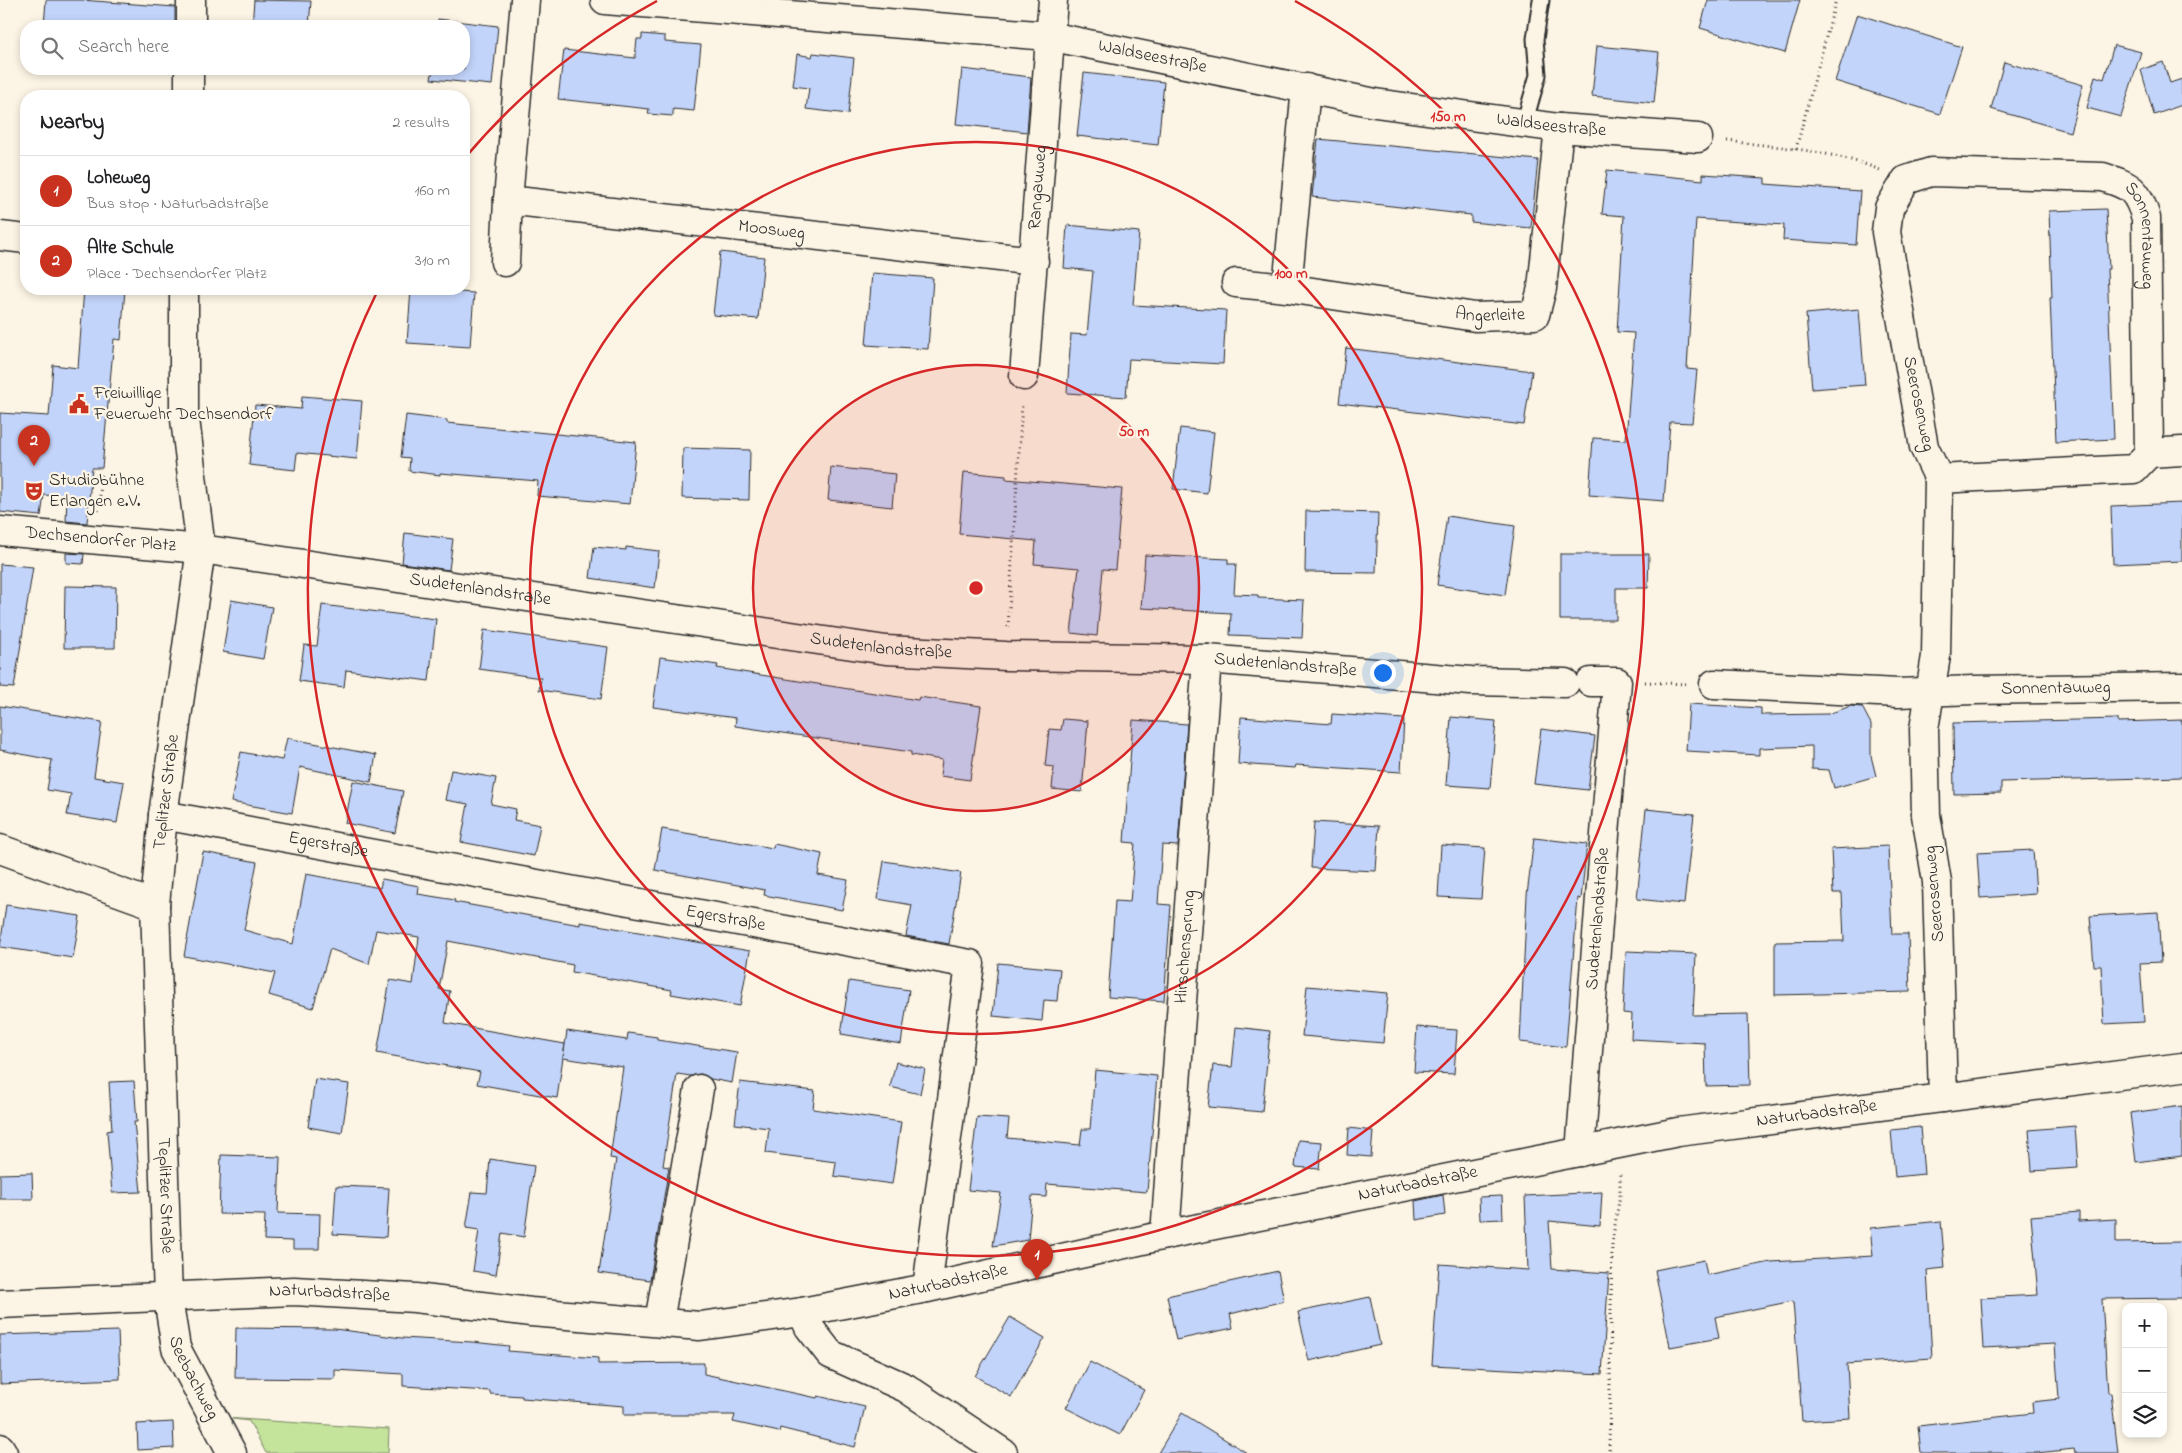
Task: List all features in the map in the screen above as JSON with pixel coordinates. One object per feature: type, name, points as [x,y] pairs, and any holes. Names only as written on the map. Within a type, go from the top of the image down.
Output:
[{"type":"street","points":[[191,0],[191,20]]},
{"type":"street","points":[[505,262],[508,200],[525,0]]},
{"type":"street","name":"Waldseestraße","points":[[604,0],[1049,36],[1375,103],[1559,128],[1698,138]]},
{"type":"street","name":"Rangauweg","points":[[1024,376],[1053,0]]},
{"type":"street","points":[[189,75],[189,90]]},
{"type":"street","points":[[1287,288],[1306,88]]},
{"type":"street","name":"Angerleite","points":[[1236,283],[1287,288],[1475,317],[1535,315],[1542,288],[1559,128]]},
{"type":"street","name":"Sonnentauweg","points":[[1906,180],[1931,172],[2103,177],[2125,184],[2140,198],[2146,218],[2149,453]]},
{"type":"street","name":"Seerosenweg","points":[[1906,180],[1889,208],[1886,232],[1924,446],[1939,479],[1936,656],[1924,729],[1926,815],[1938,882],[1943,1098]]},
{"type":"street","name":"Moosweg","points":[[508,200],[1034,261]]},
{"type":"street","points":[[0,236],[20,238]]},
{"type":"street","name":"Teplitzer Straße","points":[[168,1298],[155,905],[163,815],[201,549],[184,410],[184,295]]},
{"type":"street","points":[[1939,479],[2134,469],[2149,453],[2182,452]]},
{"type":"street","name":"Dechsendorfer Platz","points":[[0,531],[201,549]]},
{"type":"street","name":"Sudetenlandstraße","points":[[201,549],[886,650],[1006,656],[1207,659],[1471,681],[1591,682],[1580,1152]]},
{"type":"street","name":"Hirschensprung","points":[[1165,1235],[1207,659]]},
{"type":"street","points":[[1714,684],[1898,693],[1930,691]]},
{"type":"street","name":"Sonnentauweg","points":[[1930,691],[2182,687]]},
{"type":"street","name":"Egerstraße","points":[[163,815],[970,964],[927,1288]]},
{"type":"street","points":[[0,849],[155,905]]},
{"type":"street","name":"Naturbadstraße","points":[[0,1304],[294,1291],[415,1298],[531,1312],[700,1326],[802,1312],[927,1288],[1165,1235],[1678,1132],[2182,1067]]},
{"type":"street","points":[[659,1322],[699,1089]]},
{"type":"street","name":"Seebachweg","points":[[168,1298],[176,1348],[232,1453]]},
{"type":"street","points":[[802,1312],[809,1327],[830,1354],[906,1388],[1003,1453]]},
{"type":"street","points":[[0,1448],[4,1453]]},
{"type":"lane","points":[[1524,124],[1538,75],[1535,38],[1541,0]]},
{"type":"path","points":[[1796,148],[1836,0]]},
{"type":"path","points":[[1698,138],[1796,148],[1865,164],[1906,180]]},
{"type":"path","points":[[1006,656],[1024,376]]},
{"type":"path","points":[[91,476],[102,476],[95,540]]},
{"type":"path","points":[[90,503],[99,503]]},
{"type":"path","points":[[1591,682],[1714,684]]},
{"type":"path","points":[[1609,1450],[1612,1243],[1620,1195],[1620,1144]]},
{"type":"green space","points":[[225,1418],[389,1429],[388,1453],[266,1453],[249,1421]]},
{"type":"building","points":[[46,0],[81,0],[175,7],[175,20],[44,20]]},
{"type":"building","points":[[254,0],[311,1],[309,20],[252,20]]},
{"type":"building","points":[[1708,0],[1800,0],[1785,53],[1700,28]]},
{"type":"building","points":[[1857,14],[1962,47],[1940,114],[1835,81]]},
{"type":"building","points":[[470,23],[498,26],[492,85],[431,79],[432,75],[470,75]]},
{"type":"building","points":[[642,34],[665,36],[665,42],[701,45],[694,111],[673,109],[673,116],[648,114],[649,109],[558,99],[564,50],[635,58],[637,39],[642,39]]},
{"type":"building","points":[[2114,45],[2141,52],[2121,117],[2087,108],[2095,76],[2104,79]]},
{"type":"building","points":[[1597,46],[1659,52],[1654,103],[1592,96]]},
{"type":"building","points":[[813,53],[854,58],[848,114],[806,109],[809,88],[793,86],[797,54],[812,57]]},
{"type":"building","points":[[2004,62],[2083,85],[2070,132],[1991,109]]},
{"type":"building","points":[[2163,62],[2170,83],[2182,79],[2182,105],[2154,115],[2141,70]]},
{"type":"building","points":[[962,69],[1031,77],[1027,132],[956,124]]},
{"type":"building","points":[[1084,73],[1164,82],[1158,145],[1077,136]]},
{"type":"building","points":[[1318,139],[1538,160],[1531,228],[1471,222],[1471,215],[1312,197]]},
{"type":"building","points":[[1607,170],[1703,180],[1703,174],[1765,178],[1765,184],[1860,191],[1856,245],[1783,240],[1784,225],[1696,219],[1687,369],[1697,370],[1692,423],[1670,422],[1664,501],[1589,495],[1593,438],[1626,440],[1634,333],[1617,332],[1624,216],[1602,214]]},
{"type":"building","points":[[2106,209],[2114,439],[2056,442],[2050,298],[2052,298],[2049,211]]},
{"type":"building","points":[[1067,225],[1139,232],[1133,305],[1226,310],[1223,364],[1129,359],[1126,397],[1067,393],[1071,334],[1087,335],[1093,271],[1064,268]]},
{"type":"building","points":[[720,252],[764,257],[758,319],[713,315]]},
{"type":"building","points":[[872,273],[933,278],[928,349],[866,345]]},
{"type":"building","points":[[470,293],[474,293],[470,347],[407,343],[411,295],[470,295]]},
{"type":"building","points":[[84,295],[125,295],[121,340],[114,339],[102,468],[92,468],[87,523],[66,521],[67,497],[44,495],[41,516],[0,512],[0,413],[49,416],[53,365],[78,368]]},
{"type":"building","points":[[1859,309],[1865,385],[1812,389],[1806,314]]},
{"type":"building","points":[[1346,348],[1532,371],[1524,425],[1339,403]]},
{"type":"building","points":[[302,396],[362,401],[357,459],[297,453],[295,470],[249,465],[255,405],[301,409]]},
{"type":"building","points":[[406,415],[447,420],[447,423],[636,442],[630,504],[537,496],[538,481],[440,473],[440,475],[409,471],[410,458],[401,457]]},
{"type":"building","points":[[1180,428],[1214,432],[1207,493],[1173,489]]},
{"type":"building","points":[[683,448],[750,450],[749,500],[682,498]]},
{"type":"building","points":[[831,467],[895,474],[892,507],[828,500]]},
{"type":"building","points":[[964,472],[1006,476],[1006,479],[1122,489],[1115,570],[1103,569],[1097,636],[1071,633],[1079,568],[1034,564],[1036,541],[959,534]]},
{"type":"building","points":[[2182,503],[2182,561],[2113,564],[2111,506]]},
{"type":"building","points":[[1306,511],[1378,513],[1376,573],[1305,572]]},
{"type":"building","points":[[1447,516],[1515,526],[1505,595],[1437,585]]},
{"type":"building","points":[[405,533],[453,539],[449,570],[402,563]]},
{"type":"building","points":[[594,547],[626,550],[626,547],[659,551],[655,588],[590,578]]},
{"type":"building","points":[[66,553],[84,554],[83,564],[66,563]]},
{"type":"building","points":[[1560,554],[1649,554],[1648,588],[1616,588],[1616,620],[1560,620]]},
{"type":"building","points":[[1145,555],[1228,559],[1228,564],[1236,564],[1234,594],[1258,595],[1258,598],[1304,600],[1302,638],[1230,635],[1231,613],[1141,608]]},
{"type":"building","points":[[0,564],[33,567],[14,688],[0,687]]},
{"type":"building","points":[[65,586],[116,587],[115,648],[64,648]]},
{"type":"building","points":[[231,600],[272,607],[263,659],[223,652]]},
{"type":"building","points":[[322,605],[436,619],[429,681],[346,670],[344,687],[299,681],[304,645],[317,646]]},
{"type":"building","points":[[484,630],[608,647],[601,699],[539,690],[541,678],[479,669]]},
{"type":"building","points":[[660,657],[718,665],[717,668],[918,700],[919,697],[981,706],[970,780],[940,776],[942,760],[911,755],[911,752],[735,726],[736,718],[653,707]]},
{"type":"building","points":[[1689,704],[1761,708],[1761,715],[1828,714],[1851,706],[1862,707],[1871,724],[1871,756],[1876,776],[1834,788],[1829,770],[1812,769],[1812,746],[1759,748],[1759,755],[1686,751]]},
{"type":"building","points":[[0,706],[102,722],[94,777],[124,782],[117,823],[67,815],[71,794],[47,790],[52,760],[0,750]]},
{"type":"building","points":[[1332,714],[1404,719],[1401,772],[1296,765],[1295,768],[1238,764],[1241,717],[1331,724]]},
{"type":"building","points":[[1451,717],[1496,721],[1490,788],[1446,785]]},
{"type":"building","points":[[1063,719],[1088,721],[1082,792],[1052,789],[1054,767],[1045,766],[1049,729],[1061,730]]},
{"type":"building","points":[[2118,719],[2118,722],[2182,720],[2182,777],[2001,782],[2001,793],[1954,794],[1953,723]]},
{"type":"building","points":[[1133,720],[1187,724],[1178,846],[1162,845],[1158,904],[1171,905],[1164,1001],[1108,997],[1115,901],[1130,902],[1135,843],[1124,842]]},
{"type":"building","points":[[1541,729],[1595,736],[1588,790],[1534,784]]},
{"type":"building","points":[[287,738],[376,755],[371,782],[300,767],[292,813],[231,802],[241,752],[282,760]]},
{"type":"building","points":[[451,770],[496,778],[491,804],[516,809],[514,820],[540,825],[534,856],[461,842],[468,804],[445,800]]},
{"type":"building","points":[[353,781],[403,791],[395,833],[345,823]]},
{"type":"building","points":[[1646,809],[1694,814],[1684,904],[1637,899]]},
{"type":"building","points":[[1314,822],[1379,826],[1376,871],[1311,868]]},
{"type":"building","points":[[662,829],[773,848],[774,844],[822,854],[818,875],[848,880],[842,910],[764,895],[765,890],[655,870]]},
{"type":"building","points":[[1534,838],[1587,844],[1581,899],[1578,898],[1566,1047],[1520,1042],[1527,895]]},
{"type":"building","points":[[1441,845],[1485,848],[1481,899],[1438,897]]},
{"type":"building","points":[[1888,846],[1892,934],[1908,934],[1910,992],[1775,995],[1775,942],[1844,941],[1842,893],[1833,893],[1831,849]]},
{"type":"building","points":[[2033,850],[2036,894],[1980,898],[1977,853]]},
{"type":"building","points":[[203,852],[257,862],[244,930],[293,944],[306,874],[380,888],[382,879],[419,886],[418,894],[455,900],[454,902],[580,925],[580,922],[750,951],[740,1006],[671,994],[672,990],[572,972],[573,965],[448,941],[439,989],[450,991],[445,1023],[565,1044],[557,1098],[477,1084],[480,1072],[377,1053],[390,980],[413,984],[419,937],[376,930],[369,964],[330,949],[313,1008],[269,995],[275,973],[184,956]]},
{"type":"building","points":[[884,861],[961,873],[949,944],[906,936],[912,905],[878,899]]},
{"type":"building","points":[[6,905],[80,916],[73,958],[0,947]]},
{"type":"building","points":[[2158,912],[2161,962],[2140,963],[2144,1022],[2104,1024],[2101,966],[2094,966],[2090,916]]},
{"type":"building","points":[[1626,951],[1696,954],[1693,1015],[1748,1014],[1750,1085],[1706,1086],[1705,1043],[1631,1039],[1632,1014],[1623,1013]]},
{"type":"building","points":[[998,963],[1060,969],[1057,1001],[1044,1000],[1042,1021],[993,1016]]},
{"type":"building","points":[[849,981],[909,990],[901,1044],[841,1034]]},
{"type":"building","points":[[1307,986],[1388,993],[1383,1043],[1302,1036]]},
{"type":"building","points":[[1236,1027],[1270,1031],[1262,1112],[1208,1107],[1213,1065],[1232,1067]]},
{"type":"building","points":[[1417,1027],[1457,1030],[1454,1074],[1414,1072]]},
{"type":"building","points":[[567,1031],[627,1040],[628,1033],[657,1037],[657,1040],[737,1052],[732,1083],[711,1079],[701,1074],[691,1076],[677,1074],[663,1166],[669,1167],[650,1280],[599,1273],[616,1159],[610,1158],[623,1067],[563,1058]]},
{"type":"building","points":[[896,1062],[925,1069],[920,1094],[890,1087]]},
{"type":"building","points":[[1095,1070],[1157,1076],[1147,1192],[1047,1184],[1046,1197],[1032,1196],[1028,1240],[993,1246],[1001,1193],[968,1190],[977,1117],[1009,1119],[1007,1138],[1080,1145],[1082,1129],[1090,1129]]},
{"type":"building","points":[[315,1079],[349,1084],[342,1133],[308,1127]]},
{"type":"building","points":[[134,1081],[137,1122],[134,1122],[141,1192],[112,1193],[107,1131],[112,1130],[109,1082]]},
{"type":"building","points":[[740,1082],[815,1091],[813,1109],[901,1122],[892,1184],[834,1176],[836,1162],[766,1153],[769,1128],[735,1124]]},
{"type":"building","points":[[2182,1106],[2182,1156],[2136,1162],[2130,1113]]},
{"type":"building","points":[[2075,1126],[2078,1168],[2032,1171],[2029,1130]]},
{"type":"building","points":[[1920,1127],[1924,1174],[1895,1177],[1891,1130]]},
{"type":"building","points":[[1349,1128],[1373,1131],[1371,1157],[1347,1155]]},
{"type":"building","points":[[1298,1140],[1322,1142],[1319,1169],[1295,1167]]},
{"type":"building","points":[[221,1155],[280,1157],[278,1213],[320,1214],[319,1249],[293,1249],[293,1241],[264,1240],[265,1215],[219,1214]]},
{"type":"building","points":[[490,1159],[534,1166],[524,1237],[502,1233],[496,1275],[473,1271],[479,1230],[466,1228],[472,1192],[487,1193]]},
{"type":"building","points":[[32,1173],[33,1199],[0,1199],[0,1174]]},
{"type":"building","points":[[336,1186],[389,1188],[386,1237],[333,1234]]},
{"type":"building","points":[[1602,1192],[1600,1226],[1549,1221],[1552,1269],[1609,1273],[1602,1374],[1432,1365],[1439,1264],[1528,1270],[1525,1196]]},
{"type":"building","points":[[1443,1195],[1445,1215],[1416,1220],[1415,1201]]},
{"type":"building","points":[[1502,1196],[1503,1219],[1480,1220],[1479,1197]]},
{"type":"building","points":[[2079,1212],[2079,1221],[2116,1219],[2116,1243],[2182,1242],[2182,1298],[2102,1299],[2108,1393],[2111,1393],[2118,1453],[2075,1453],[2074,1449],[2037,1453],[1921,1453],[1918,1426],[2033,1413],[2032,1402],[2059,1399],[2055,1344],[1984,1348],[1981,1298],[2038,1295],[2031,1216]]},
{"type":"building","points":[[1941,1221],[1945,1268],[1927,1270],[1932,1358],[1847,1364],[1850,1418],[1802,1421],[1793,1301],[1715,1317],[1719,1338],[1670,1347],[1655,1270],[1704,1260],[1707,1275],[1771,1262],[1873,1256],[1870,1228]]},
{"type":"building","points":[[1278,1271],[1284,1301],[1230,1314],[1233,1328],[1176,1340],[1167,1296]]},
{"type":"building","points":[[1370,1297],[1380,1345],[1309,1361],[1298,1312]]},
{"type":"building","points":[[1010,1317],[1045,1338],[1011,1397],[975,1376]]},
{"type":"building","points":[[236,1328],[335,1329],[402,1338],[472,1342],[509,1346],[508,1351],[598,1358],[598,1364],[704,1363],[704,1374],[865,1407],[855,1447],[780,1428],[779,1432],[733,1422],[735,1415],[624,1415],[624,1406],[522,1398],[522,1396],[490,1394],[490,1391],[403,1386],[403,1374],[335,1370],[335,1379],[235,1378]]},
{"type":"building","points":[[118,1331],[120,1379],[0,1384],[0,1335]]},
{"type":"building","points":[[1090,1362],[1144,1390],[1120,1435],[1066,1408]]},
{"type":"building","points":[[1182,1413],[1247,1453],[1158,1453]]},
{"type":"building","points":[[173,1422],[174,1448],[138,1450],[137,1424]]},
{"type":"place","name":"Freiwillige Feuerwehr Dechsendorf","points":[[79,404]]},
{"type":"place","name":"Alte Schule","points":[[34,466]]},
{"type":"place","name":"Studiobühne Erlangen e.V.","points":[[34,491]]},
{"type":"place","name":"Loheweg","points":[[1037,1280]]}]
